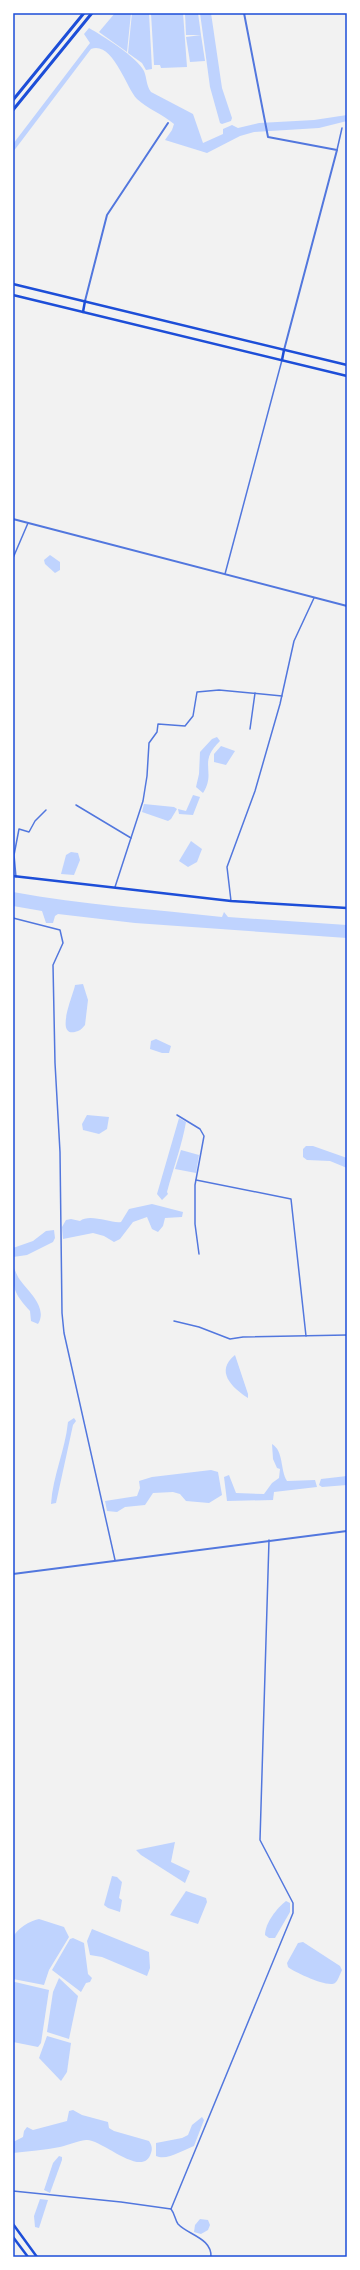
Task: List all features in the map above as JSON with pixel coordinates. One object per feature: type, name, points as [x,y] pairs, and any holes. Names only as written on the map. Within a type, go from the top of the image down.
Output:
[{"type":"highway","points":[[13,100],[84,13]]},
{"type":"highway","points":[[13,110],[92,13]]},
{"type":"main road","points":[[13,284],[347,365]]},
{"type":"main road","points":[[13,295],[347,376]]},
{"type":"main road","points":[[83,312],[85,301]]},
{"type":"main road","points":[[282,360],[284,350]]},
{"type":"main road","points":[[14,877],[231,901],[347,908]]},
{"type":"main road","points":[[13,2224],[38,2257]]},
{"type":"main road","points":[[13,2237],[28,2257]]},
{"type":"street","points":[[244,13],[268,137],[336,150]]},
{"type":"street","points":[[85,301],[107,215],[168,123]]},
{"type":"street","points":[[284,350],[342,128]]},
{"type":"street","points":[[225,574],[282,360]]},
{"type":"street","points":[[13,519],[347,606]]},
{"type":"street","points":[[13,558],[28,523]]},
{"type":"street","points":[[231,901],[227,867],[255,791],[282,696],[294,641],[314,598]]},
{"type":"street","points":[[114,889],[146,791],[149,743],[157,732],[158,724],[184,726],[193,716],[197,692],[219,690],[282,696]]},
{"type":"street","points":[[250,729],[256,693]]},
{"type":"street","points":[[76,805],[131,838]]},
{"type":"street","points":[[14,877],[14,855],[19,829],[29,832],[35,821],[46,810]]},
{"type":"street","points":[[13,918],[44,927],[57,928],[60,930],[63,940],[52,965],[60,1152],[62,1313],[64,1333],[115,1560]]},
{"type":"street","points":[[178,1115],[203,1132],[203,1148],[196,1180],[195,1224],[198,1254]]},
{"type":"street","points":[[196,1180],[291,1199],[306,1336]]},
{"type":"street","points":[[174,1321],[199,1327],[230,1340],[243,1337],[347,1335]]},
{"type":"street","points":[[13,1574],[347,1531]]},
{"type":"street","points":[[211,2257],[207,2245],[201,2238],[179,2225],[171,2209],[294,1908],[260,1840],[270,1540]]},
{"type":"street","points":[[13,2191],[121,2202],[171,2209]]},
{"type":"water","points":[[115,13],[131,13],[127,52],[99,32]]},
{"type":"water","points":[[132,13],[149,13],[152,69],[146,70],[142,63],[128,53]]},
{"type":"water","points":[[151,13],[183,13],[187,67],[161,68],[160,65],[154,65]]},
{"type":"water","points":[[185,13],[198,13],[201,35],[186,35]]},
{"type":"water","points":[[200,13],[211,13],[222,88],[232,118],[231,121],[222,124],[220,123],[210,87]]},
{"type":"water","points":[[89,28],[119,47],[140,65],[144,71],[148,87],[151,92],[193,114],[203,143],[223,134],[223,129],[232,125],[238,128],[259,123],[314,120],[347,115],[347,121],[319,128],[254,132],[240,136],[207,153],[165,140],[174,124],[137,99],[112,58],[99,48],[91,49],[13,152],[13,144],[90,43],[84,34]]},
{"type":"water","points":[[201,35],[205,61],[190,62],[186,37]]},
{"type":"water","points":[[50,555],[60,562],[60,570],[55,573],[45,564],[44,560]]},
{"type":"water","points":[[217,737],[220,741],[213,749],[208,761],[208,779],[203,793],[196,787],[199,774],[200,752],[212,739]]},
{"type":"water","points":[[221,746],[235,751],[226,765],[214,762],[214,754]]},
{"type":"water","points":[[193,795],[200,797],[193,815],[179,814],[178,809],[186,811]]},
{"type":"water","points":[[144,804],[174,807],[177,809],[168,821],[142,812]]},
{"type":"water","points":[[191,841],[202,849],[197,862],[188,867],[179,861]]},
{"type":"water","points":[[71,852],[78,853],[80,860],[74,875],[61,874],[66,855]]},
{"type":"water","points":[[13,892],[91,904],[222,917],[224,912],[228,917],[347,925],[347,938],[135,923],[58,914],[55,916],[53,923],[46,923],[42,911],[13,906]]},
{"type":"water","points":[[83,984],[88,1000],[85,1025],[79,1031],[70,1032],[67,1029],[66,1022],[69,1005],[75,985]]},
{"type":"water","points":[[156,1039],[171,1046],[169,1053],[162,1053],[150,1049],[151,1041]]},
{"type":"water","points":[[87,1115],[109,1117],[107,1129],[99,1134],[83,1130],[82,1124]]},
{"type":"water","points":[[179,1118],[186,1122],[167,1192],[168,1194],[162,1200],[157,1194]]},
{"type":"water","points":[[306,1146],[313,1146],[347,1158],[347,1168],[330,1161],[307,1160],[303,1157],[303,1149]]},
{"type":"water","points":[[181,1150],[199,1155],[196,1173],[175,1169]]},
{"type":"water","points":[[152,1204],[183,1212],[182,1217],[165,1218],[163,1226],[158,1232],[152,1229],[147,1217],[133,1222],[120,1239],[114,1242],[104,1236],[93,1233],[63,1239],[62,1227],[66,1220],[71,1219],[80,1221],[95,1218],[121,1222],[129,1209]]},
{"type":"water","points":[[54,1230],[55,1238],[53,1242],[27,1255],[13,1257],[13,1248],[33,1241],[46,1231]]},
{"type":"water","points":[[13,1266],[19,1278],[39,1306],[41,1312],[38,1324],[31,1321],[30,1311],[16,1291],[13,1281]]},
{"type":"water","points":[[235,1355],[248,1398],[231,1384],[226,1373],[226,1367],[229,1361]]},
{"type":"water","points":[[74,1418],[76,1421],[73,1425],[56,1503],[51,1504],[54,1483],[68,1422]]},
{"type":"water","points":[[272,1444],[278,1451],[283,1472],[287,1481],[315,1480],[317,1487],[274,1492],[273,1500],[227,1501],[224,1477],[229,1475],[236,1493],[264,1494],[272,1483],[279,1478],[280,1469],[277,1468],[273,1459]]},
{"type":"water","points":[[211,1470],[218,1472],[222,1495],[209,1503],[186,1501],[180,1494],[173,1492],[153,1493],[145,1505],[125,1507],[117,1512],[107,1511],[105,1501],[137,1496],[140,1488],[139,1481],[152,1477]]},
{"type":"water","points":[[347,1476],[347,1485],[322,1487],[319,1485],[321,1479]]},
{"type":"water","points":[[175,1842],[171,1862],[190,1871],[185,1883],[141,1855],[136,1850]]},
{"type":"water","points":[[112,1876],[117,1877],[122,1882],[119,1898],[122,1900],[120,1912],[104,1905]]},
{"type":"water","points":[[186,1891],[206,1898],[207,1902],[198,1924],[170,1915]]},
{"type":"water","points":[[286,1901],[290,1903],[290,1912],[275,1938],[269,1938],[265,1935],[269,1921],[275,1912]]},
{"type":"water","points":[[39,1919],[64,1927],[69,1937],[49,1970],[44,1985],[13,1979],[13,1937],[24,1925]]},
{"type":"water","points":[[92,1929],[149,1952],[150,1968],[147,1976],[102,1957],[90,1955],[87,1941]]},
{"type":"water","points":[[73,1938],[84,1943],[88,1974],[92,1978],[90,1982],[86,1983],[81,1992],[52,1970],[70,1939]]},
{"type":"water","points":[[303,1942],[340,1966],[342,1970],[335,1983],[326,1983],[304,1976],[288,1967],[287,1963],[298,1943]]},
{"type":"water","points":[[59,1978],[78,1996],[69,2039],[47,2032],[53,1992]]},
{"type":"water","points":[[15,1982],[49,1990],[41,2043],[38,2047],[13,2042],[13,1983]]},
{"type":"water","points":[[47,2036],[71,2043],[67,2072],[61,2081],[39,2058]]},
{"type":"water","points":[[73,2110],[82,2115],[108,2122],[109,2128],[114,2131],[149,2141],[152,2148],[147,2160],[140,2162],[131,2160],[93,2141],[86,2140],[60,2147],[13,2153],[13,2142],[23,2137],[24,2131],[27,2127],[33,2130],[67,2121],[69,2111]]},
{"type":"water","points":[[202,2117],[204,2120],[194,2146],[170,2156],[156,2156],[156,2143],[182,2138],[188,2135],[192,2125]]},
{"type":"water","points":[[59,2156],[62,2157],[62,2160],[50,2193],[44,2190],[53,2163]]},
{"type":"water","points":[[40,2199],[48,2200],[39,2228],[35,2227],[34,2216]]},
{"type":"water","points":[[200,2219],[208,2220],[210,2225],[208,2230],[201,2234],[194,2232],[195,2225]]}]
